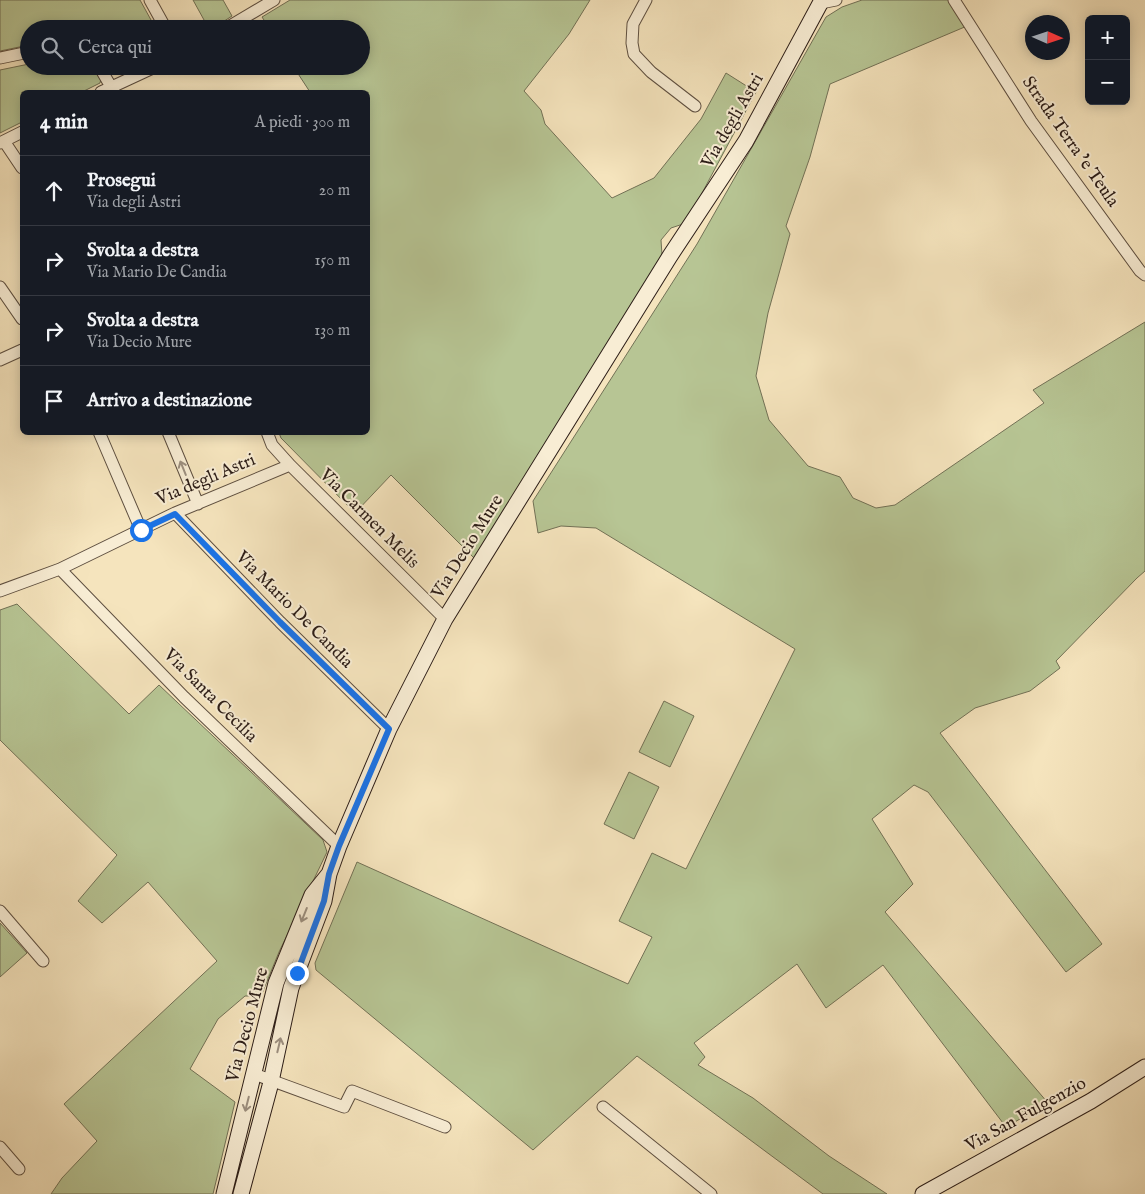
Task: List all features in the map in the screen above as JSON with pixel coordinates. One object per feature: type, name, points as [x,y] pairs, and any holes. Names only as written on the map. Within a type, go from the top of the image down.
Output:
[{"type":"street","points":[[150,0],[161,20]]},
{"type":"street","points":[[240,20],[274,0]]},
{"type":"street","points":[[646,0],[633,24],[632,43],[634,54],[651,72],[695,106]]},
{"type":"street","points":[[821,2],[836,0]]},
{"type":"street","name":"Strada Terra 'e Teula","points":[[954,0],[1032,121],[1145,276]]},
{"type":"street","name":"Via degli Astri","points":[[670,256],[746,141],[821,2]]},
{"type":"street","points":[[0,58],[20,54]]},
{"type":"street","points":[[103,75],[109,90]]},
{"type":"street","points":[[111,90],[140,75]]},
{"type":"street","points":[[20,133],[2,142],[20,165]]},
{"type":"street","name":"Via Decio Mure","points":[[240,1194],[270,1081],[291,988],[324,901],[329,874],[339,846],[389,729],[444,619],[670,256]]},
{"type":"street","points":[[0,288],[20,316]]},
{"type":"street","points":[[0,360],[20,351]]},
{"type":"street","points":[[99,435],[141,530]]},
{"type":"street","points":[[169,435],[198,504]]},
{"type":"street","name":"Via Carmen Melis","points":[[268,435],[272,445],[290,464],[444,619]]},
{"type":"street","name":"Via degli Astri","points":[[0,592],[60,568],[175,514],[290,464]]},
{"type":"street","name":"Via Mario De Candia","points":[[175,514],[280,622],[389,729]]},
{"type":"street","name":"Via Santa Cecilia","points":[[60,568],[184,697],[339,846]]},
{"type":"street","name":"Via Decio Mure","points":[[224,1194],[276,983],[312,895],[329,874]]},
{"type":"street","points":[[0,911],[43,961]]},
{"type":"street","name":"Via San Fulgenzio","points":[[923,1194],[1090,1101],[1145,1067]]},
{"type":"street","points":[[254,1074],[344,1107],[352,1091],[445,1127]]},
{"type":"street","points":[[603,1107],[711,1194]]},
{"type":"street","points":[[0,1147],[19,1169]]},
{"type":"green space","points":[[0,0],[140,0],[151,20],[20,20],[20,47],[0,51]]},
{"type":"green space","points":[[193,0],[223,0],[232,16],[226,20],[204,20]]},
{"type":"green space","points":[[290,0],[590,0],[569,34],[524,91],[541,110],[545,124],[612,198],[654,178],[701,119],[726,73],[756,92],[686,223],[671,228],[661,240],[662,255],[474,558],[391,475],[355,513],[280,435],[370,435],[370,90],[309,90],[299,75],[370,75],[370,20],[264,20],[262,17]]},
{"type":"green space","points":[[862,0],[949,0],[967,26],[830,84],[810,157],[786,226],[790,234],[768,313],[756,376],[769,420],[808,466],[840,477],[853,498],[876,508],[895,505],[1044,403],[1033,390],[1145,322],[1145,571],[1056,661],[1060,668],[1030,691],[975,708],[940,733],[1102,944],[1066,972],[928,792],[914,785],[872,819],[913,884],[885,912],[1048,1103],[1006,1127],[883,965],[826,1008],[797,964],[694,1043],[705,1057],[698,1065],[753,1098],[829,1156],[887,1194],[823,1194],[637,1056],[533,1150],[316,970],[315,963],[357,862],[628,984],[652,937],[619,921],[652,853],[686,869],[795,649],[596,528],[561,526],[538,533],[533,501],[697,244],[826,17],[842,7]]},
{"type":"green space","points":[[20,66],[20,75],[97,75],[101,79],[100,83],[86,90],[20,90],[20,123],[0,133],[0,70]]},
{"type":"green space","points":[[17,604],[129,714],[159,685],[323,840],[327,852],[279,952],[261,996],[245,996],[218,1019],[190,1069],[235,1102],[213,1194],[51,1194],[62,1178],[97,1141],[64,1104],[217,961],[148,882],[102,923],[78,901],[117,855],[0,740],[0,610]]},
{"type":"green space","points":[[664,701],[694,716],[670,767],[639,752]]},
{"type":"green space","points":[[629,772],[659,787],[634,839],[604,824]]},
{"type":"green space","points":[[0,923],[27,953],[0,977]]},
{"type":"route","points":[[141,530],[175,514],[280,622],[389,729],[339,846],[329,874],[324,901],[297,973]]}]
